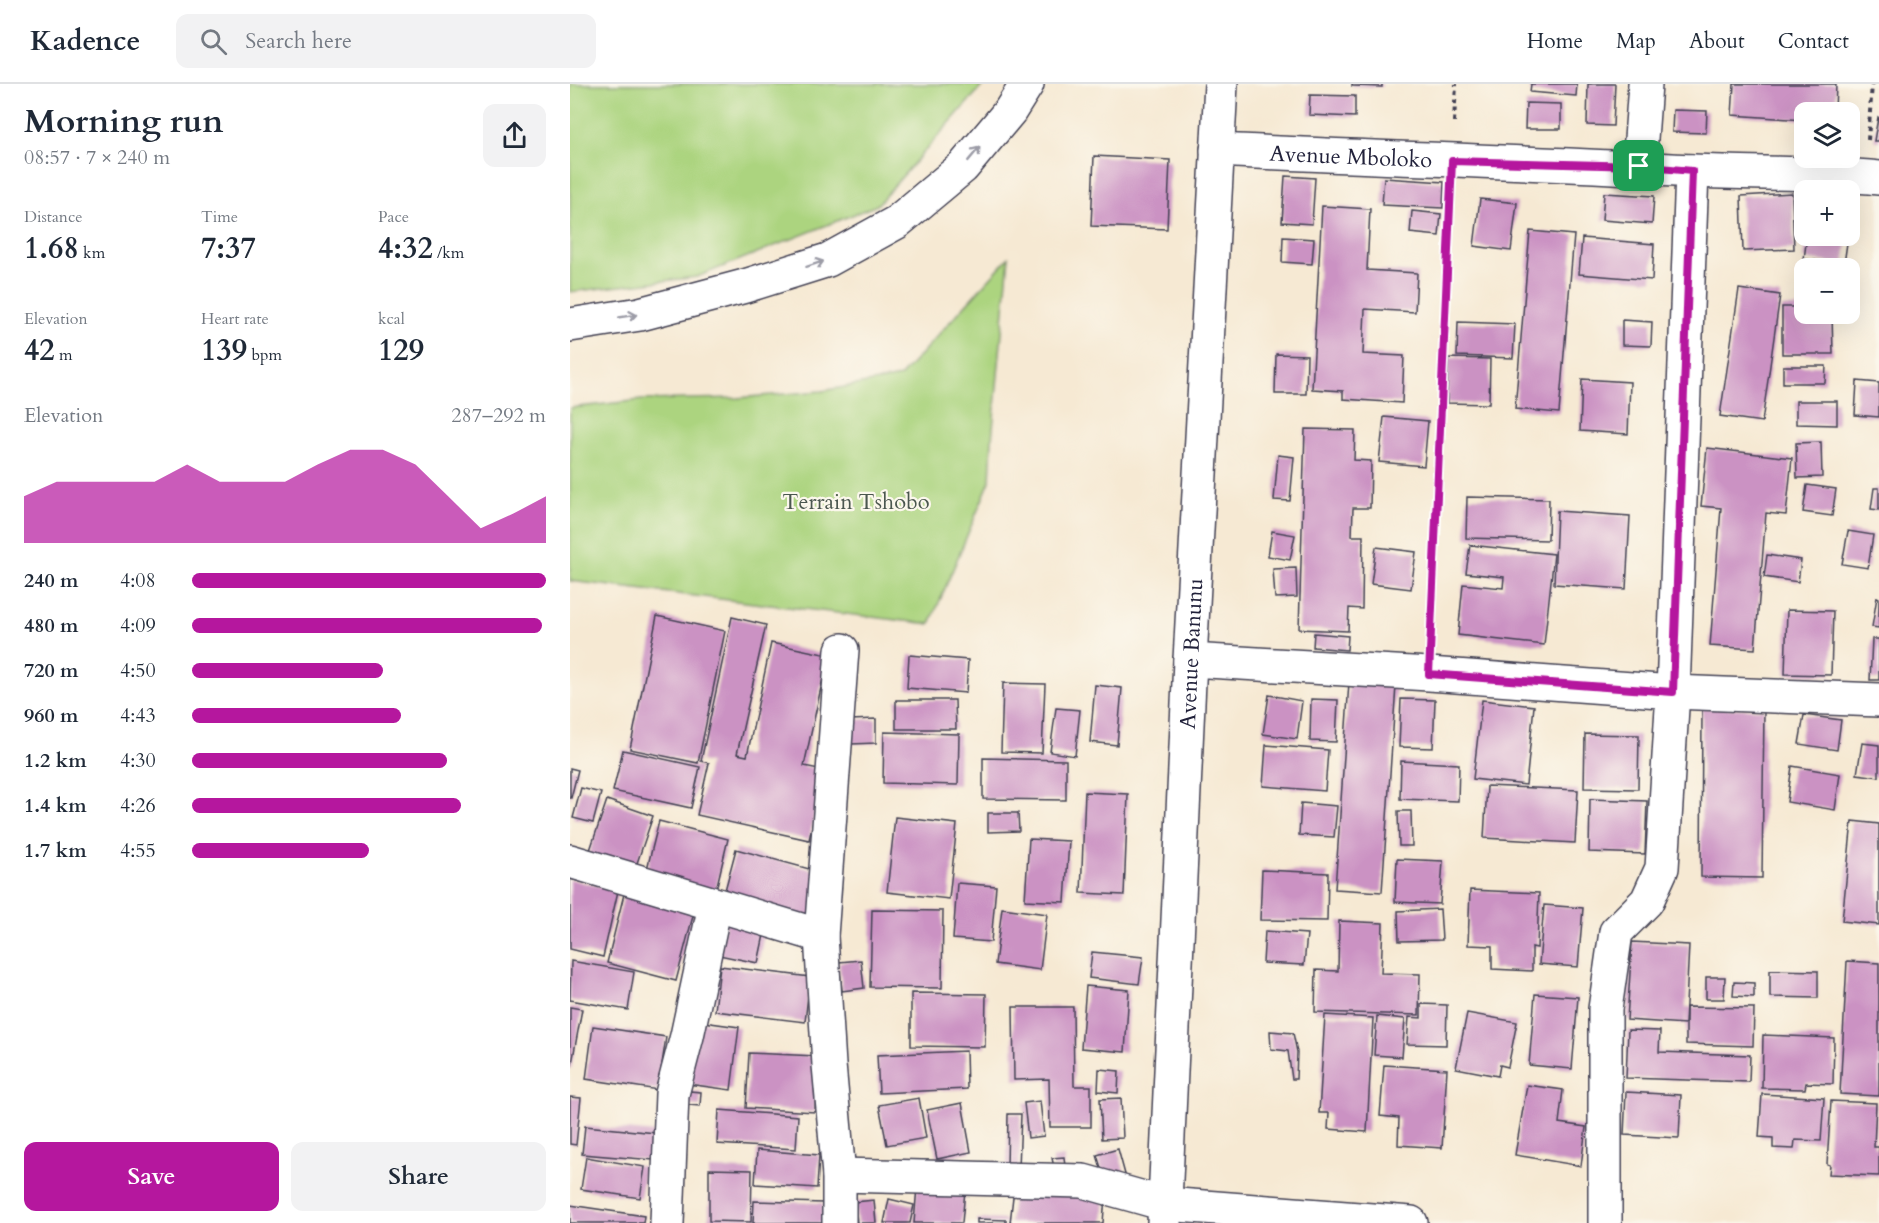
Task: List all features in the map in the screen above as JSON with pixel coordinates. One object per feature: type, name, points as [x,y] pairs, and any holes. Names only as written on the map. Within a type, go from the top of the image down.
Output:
[{"type":"main road","points":[[570,325],[640,314],[745,286],[828,260],[897,222],[963,167],[1010,111],[1027,84]]},
{"type":"main road","name":"Avenue Banunu","points":[[1165,1214],[1190,660],[1221,84]]},
{"type":"main road","points":[[1639,166],[1645,84]]},
{"type":"main road","name":"Avenue Mboloko","points":[[1217,150],[1872,177]]},
{"type":"main road","points":[[1605,1223],[1605,1009],[1616,932],[1647,901],[1662,868],[1673,692],[1692,171]]},
{"type":"main road","points":[[840,1223],[839,1175],[821,936],[842,650]]},
{"type":"main road","points":[[1190,660],[1429,674],[1673,692],[1879,700]]},
{"type":"main road","points":[[570,861],[821,936]]},
{"type":"main road","points":[[667,1223],[672,1095],[715,904]]},
{"type":"main road","points":[[839,1175],[1083,1181],[1165,1214],[1411,1223]]},
{"type":"path","points":[[1429,674],[1456,84]]},
{"type":"path","points":[[1872,84],[1872,177]]},
{"type":"green space","points":[[570,84],[984,84],[877,205],[697,277],[570,292]]},
{"type":"green space","name":"Terrain Tshobo","points":[[1009,257],[990,481],[930,624],[570,581],[570,408],[642,400],[737,398],[822,391],[900,377]]},
{"type":"building","points":[[1352,84],[1382,84],[1382,87],[1352,86]]},
{"type":"building","points":[[1531,84],[1577,84],[1576,96],[1530,92]]},
{"type":"building","points":[[1588,84],[1615,84],[1613,126],[1587,125]]},
{"type":"building","points":[[1734,84],[1836,84],[1835,102],[1794,102],[1794,119],[1732,115]]},
{"type":"building","points":[[1310,95],[1355,96],[1355,117],[1309,115]]},
{"type":"building","points":[[1526,103],[1561,104],[1561,129],[1525,129]]},
{"type":"building","points":[[1673,110],[1707,111],[1706,133],[1672,132]]},
{"type":"building","points":[[1878,117],[1879,141],[1874,141]]},
{"type":"building","points":[[1094,156],[1170,160],[1167,229],[1091,226]]},
{"type":"building","points":[[1285,176],[1315,178],[1312,224],[1282,222]]},
{"type":"building","points":[[1384,178],[1444,182],[1443,208],[1382,205]]},
{"type":"building","points":[[1604,193],[1654,196],[1652,224],[1602,220]]},
{"type":"building","points":[[1792,193],[1794,249],[1743,251],[1741,196]]},
{"type":"building","points":[[1480,199],[1517,203],[1511,251],[1474,246]]},
{"type":"building","points":[[1322,206],[1370,209],[1367,270],[1417,273],[1415,312],[1365,309],[1363,354],[1404,356],[1402,403],[1343,399],[1343,391],[1312,389]]},
{"type":"building","points":[[1412,211],[1441,214],[1439,236],[1410,233]]},
{"type":"building","points":[[1530,231],[1574,235],[1559,413],[1515,409]]},
{"type":"building","points":[[1283,237],[1314,239],[1312,264],[1282,262]]},
{"type":"building","points":[[1582,238],[1654,244],[1652,280],[1579,274]]},
{"type":"building","points":[[1806,246],[1847,246],[1845,258],[1804,258]]},
{"type":"building","points":[[1739,289],[1780,295],[1762,422],[1720,416]]},
{"type":"building","points":[[1782,307],[1794,307],[1794,324],[1832,324],[1833,354],[1782,354]]},
{"type":"building","points":[[1622,320],[1652,322],[1651,346],[1622,345]]},
{"type":"building","points":[[1458,322],[1515,324],[1513,358],[1457,356]]},
{"type":"building","points":[[1276,354],[1307,355],[1306,394],[1275,394]]},
{"type":"building","points":[[1448,358],[1490,359],[1489,404],[1447,403]]},
{"type":"building","points":[[1783,366],[1826,366],[1825,383],[1783,383]]},
{"type":"building","points":[[1582,379],[1630,382],[1628,434],[1580,431]]},
{"type":"building","points":[[1857,381],[1879,383],[1879,417],[1855,415]]},
{"type":"building","points":[[1796,401],[1837,401],[1837,425],[1796,424]]},
{"type":"building","points":[[1384,417],[1428,421],[1424,466],[1379,462]]},
{"type":"building","points":[[1305,429],[1355,430],[1354,460],[1371,461],[1370,508],[1353,508],[1352,536],[1363,536],[1362,609],[1349,608],[1348,631],[1299,629]]},
{"type":"building","points":[[1821,442],[1822,477],[1797,478],[1796,443]]},
{"type":"building","points":[[1707,448],[1792,458],[1786,515],[1766,513],[1755,649],[1710,646],[1721,508],[1701,506]]},
{"type":"building","points":[[1278,455],[1294,457],[1290,501],[1274,500]]},
{"type":"building","points":[[1807,485],[1836,489],[1832,516],[1803,512]]},
{"type":"building","points":[[1874,488],[1879,488],[1879,510],[1871,509]]},
{"type":"building","points":[[1467,497],[1549,499],[1548,540],[1466,538]]},
{"type":"building","points":[[1557,511],[1630,516],[1626,589],[1554,584]]},
{"type":"building","points":[[1272,531],[1295,535],[1290,560],[1268,556]]},
{"type":"building","points":[[1848,531],[1873,535],[1868,568],[1842,564]]},
{"type":"building","points":[[1470,545],[1554,554],[1544,645],[1458,635],[1463,584],[1503,588],[1504,577],[1466,573]]},
{"type":"building","points":[[1376,547],[1416,552],[1411,589],[1371,584]]},
{"type":"building","points":[[1767,555],[1801,560],[1798,582],[1764,577]]},
{"type":"building","points":[[1296,568],[1297,597],[1275,598],[1273,569]]},
{"type":"building","points":[[1877,597],[1879,598],[1879,628],[1872,627]]},
{"type":"building","points":[[1787,610],[1833,611],[1831,675],[1785,674]]},
{"type":"building","points":[[657,616],[725,631],[698,763],[630,749]]},
{"type":"building","points":[[732,617],[766,625],[737,754],[747,756],[771,643],[828,655],[804,766],[824,770],[809,840],[697,815],[709,763],[701,761]]},
{"type":"building","points":[[1314,633],[1348,636],[1347,650],[1313,647]]},
{"type":"building","points":[[1872,639],[1879,639],[1879,680],[1870,680]]},
{"type":"building","points":[[909,655],[968,660],[966,693],[907,688]]},
{"type":"building","points":[[1349,682],[1396,685],[1382,892],[1335,889]]},
{"type":"building","points":[[1003,683],[1045,684],[1042,753],[1001,752]]},
{"type":"building","points":[[1095,685],[1122,688],[1117,745],[1090,742]]},
{"type":"building","points":[[1269,695],[1302,701],[1297,739],[1263,734]]},
{"type":"building","points":[[1311,699],[1338,700],[1336,742],[1310,741]]},
{"type":"building","points":[[1401,699],[1435,700],[1433,748],[1399,747]]},
{"type":"building","points":[[896,700],[955,700],[956,729],[896,729]]},
{"type":"building","points":[[1482,700],[1534,706],[1526,785],[1473,779]]},
{"type":"building","points":[[1056,708],[1080,710],[1075,756],[1050,752]]},
{"type":"building","points":[[1702,708],[1764,709],[1762,878],[1701,877]]},
{"type":"building","points":[[1804,715],[1841,720],[1837,750],[1799,744]]},
{"type":"building","points":[[876,719],[876,743],[851,744],[850,720]]},
{"type":"building","points":[[884,732],[959,734],[958,785],[883,783]]},
{"type":"building","points":[[1585,734],[1639,735],[1638,789],[1584,788]]},
{"type":"building","points":[[1862,743],[1879,745],[1879,777],[1857,774]]},
{"type":"building","points":[[1266,745],[1328,750],[1325,791],[1263,786]]},
{"type":"building","points":[[623,750],[700,767],[691,808],[613,791]]},
{"type":"building","points":[[983,758],[1066,760],[1066,800],[983,799]]},
{"type":"building","points":[[1401,761],[1459,764],[1458,801],[1400,799]]},
{"type":"building","points":[[1792,766],[1840,774],[1835,810],[1787,802]]},
{"type":"building","points":[[570,768],[578,770],[571,798],[570,798]]},
{"type":"building","points":[[1487,786],[1578,790],[1575,843],[1484,838]]},
{"type":"building","points":[[581,788],[601,793],[593,823],[573,818]]},
{"type":"building","points":[[1085,792],[1128,794],[1124,895],[1081,893]]},
{"type":"building","points":[[1590,799],[1647,801],[1645,854],[1589,852]]},
{"type":"building","points":[[607,800],[653,816],[634,872],[588,856]]},
{"type":"building","points":[[1301,803],[1337,806],[1334,837],[1299,835]]},
{"type":"building","points":[[1398,811],[1411,811],[1412,846],[1399,846]]},
{"type":"building","points":[[988,813],[1018,813],[1019,831],[988,832]]},
{"type":"building","points":[[895,817],[957,824],[949,899],[887,892]]},
{"type":"building","points":[[659,821],[728,839],[715,894],[645,877]]},
{"type":"building","points":[[1852,821],[1879,824],[1879,925],[1842,921]]},
{"type":"building","points":[[1029,839],[1069,841],[1065,902],[1025,900]]},
{"type":"building","points":[[736,849],[824,873],[811,923],[723,898]]},
{"type":"building","points":[[1397,859],[1443,861],[1440,904],[1395,902]]},
{"type":"building","points":[[1262,870],[1328,873],[1327,921],[1260,920]]},
{"type":"building","points":[[570,879],[618,891],[603,957],[570,949]]},
{"type":"building","points":[[957,883],[996,886],[991,942],[953,939]]},
{"type":"building","points":[[1470,890],[1539,893],[1537,948],[1532,947],[1532,971],[1492,969],[1492,946],[1468,945]]},
{"type":"building","points":[[624,894],[694,912],[676,981],[607,963]]},
{"type":"building","points":[[1544,905],[1583,908],[1578,967],[1539,964]]},
{"type":"building","points":[[1002,908],[1047,914],[1040,970],[995,964]]},
{"type":"building","points":[[1440,909],[1442,940],[1399,941],[1398,911]]},
{"type":"building","points":[[872,910],[943,911],[942,988],[870,987]]},
{"type":"building","points":[[726,921],[765,930],[758,963],[719,955]]},
{"type":"building","points":[[1339,921],[1383,923],[1381,973],[1420,974],[1419,1015],[1315,1012],[1316,970],[1338,971]]},
{"type":"building","points":[[1265,931],[1307,934],[1304,965],[1263,963]]},
{"type":"building","points":[[1632,942],[1689,945],[1685,1024],[1627,1020]]},
{"type":"building","points":[[1092,952],[1143,957],[1139,984],[1089,978]]},
{"type":"building","points":[[861,960],[864,988],[842,991],[839,962]]},
{"type":"building","points":[[571,961],[634,972],[628,1010],[570,1000]]},
{"type":"building","points":[[1847,961],[1879,963],[1879,1096],[1840,1094]]},
{"type":"building","points":[[720,966],[810,977],[805,1022],[715,1011]]},
{"type":"building","points":[[1770,970],[1818,971],[1818,998],[1770,997]]},
{"type":"building","points":[[1706,977],[1725,977],[1724,999],[1706,999]]},
{"type":"building","points":[[1734,982],[1754,983],[1754,997],[1733,996]]},
{"type":"building","points":[[1086,986],[1129,990],[1125,1052],[1081,1048]]},
{"type":"building","points":[[911,993],[986,994],[985,1047],[911,1046]]},
{"type":"building","points":[[1535,994],[1578,997],[1572,1069],[1529,1065]]},
{"type":"building","points":[[1421,1004],[1447,1005],[1446,1045],[1407,1044],[1409,1017],[1421,1018]]},
{"type":"building","points":[[570,1007],[582,1009],[571,1069],[570,1069]]},
{"type":"building","points":[[1013,1007],[1073,1007],[1074,1086],[1091,1086],[1091,1127],[1050,1127],[1049,1079],[1014,1080]]},
{"type":"building","points":[[1686,1007],[1754,1008],[1753,1046],[1686,1044]]},
{"type":"building","points":[[1467,1013],[1517,1022],[1508,1067],[1500,1065],[1498,1076],[1456,1068]]},
{"type":"building","points":[[1325,1015],[1373,1018],[1367,1132],[1328,1129],[1329,1113],[1319,1113]]},
{"type":"building","points":[[1377,1016],[1405,1019],[1402,1057],[1374,1055]]},
{"type":"building","points":[[696,1021],[739,1027],[731,1090],[688,1084]]},
{"type":"building","points":[[593,1026],[666,1037],[658,1090],[586,1079]]},
{"type":"building","points":[[1628,1030],[1660,1031],[1659,1052],[1750,1055],[1749,1082],[1626,1078]]},
{"type":"building","points":[[1270,1031],[1293,1033],[1297,1052],[1296,1079],[1292,1079],[1288,1051],[1271,1049]]},
{"type":"building","points":[[1763,1035],[1834,1038],[1833,1084],[1806,1083],[1805,1089],[1762,1088]]},
{"type":"building","points":[[966,1051],[967,1089],[879,1093],[877,1055]]},
{"type":"building","points":[[749,1053],[817,1056],[815,1112],[746,1108]]},
{"type":"building","points":[[1384,1065],[1447,1069],[1442,1148],[1398,1145],[1399,1118],[1380,1116]]},
{"type":"building","points":[[1099,1069],[1119,1071],[1118,1093],[1098,1091]]},
{"type":"building","points":[[1527,1085],[1563,1090],[1559,1123],[1586,1127],[1581,1166],[1515,1155]]},
{"type":"building","points":[[677,1090],[701,1092],[700,1106],[676,1104]]},
{"type":"building","points":[[1626,1092],[1681,1095],[1679,1138],[1624,1135]]},
{"type":"building","points":[[1762,1094],[1824,1098],[1821,1141],[1795,1140],[1794,1149],[1773,1148],[1773,1138],[1759,1137]]},
{"type":"building","points":[[570,1097],[581,1098],[576,1145],[570,1144]]},
{"type":"building","points":[[919,1098],[926,1138],[887,1145],[879,1105]]},
{"type":"building","points":[[1121,1098],[1123,1138],[1102,1139],[1100,1099]]},
{"type":"building","points":[[1040,1101],[1044,1136],[1028,1138],[1024,1103]]},
{"type":"building","points":[[1831,1101],[1876,1103],[1874,1147],[1879,1147],[1879,1176],[1829,1174],[1830,1165],[1827,1164]]},
{"type":"building","points":[[962,1103],[971,1152],[937,1159],[927,1110]]},
{"type":"building","points":[[719,1110],[798,1116],[796,1149],[717,1144]]},
{"type":"building","points":[[1008,1114],[1021,1114],[1019,1169],[1007,1168]]},
{"type":"building","points":[[585,1126],[656,1133],[654,1160],[582,1154]]},
{"type":"building","points":[[1118,1149],[1126,1178],[1106,1184],[1097,1155]]},
{"type":"building","points":[[757,1150],[819,1155],[817,1188],[755,1184]]},
{"type":"building","points":[[586,1157],[645,1167],[640,1198],[581,1189]]},
{"type":"building","points":[[1064,1157],[1065,1167],[1054,1168],[1052,1158]]},
{"type":"building","points":[[709,1169],[752,1170],[751,1222],[709,1221]]},
{"type":"building","points":[[917,1187],[965,1190],[962,1223],[914,1223]]},
{"type":"building","points":[[1014,1188],[1105,1196],[1103,1223],[1010,1223]]},
{"type":"building","points":[[889,1199],[914,1205],[910,1223],[884,1223]]},
{"type":"building","points":[[874,1200],[876,1223],[857,1223],[855,1202]]},
{"type":"building","points":[[754,1201],[823,1203],[822,1223],[753,1223]]},
{"type":"building","points":[[570,1205],[644,1216],[643,1223],[570,1223]]},
{"type":"building","points":[[977,1219],[1006,1220],[1006,1223],[977,1223]]},
{"type":"route","points":[[1452,161],[1639,166],[1692,171],[1673,692],[1429,674],[1452,161]]}]
